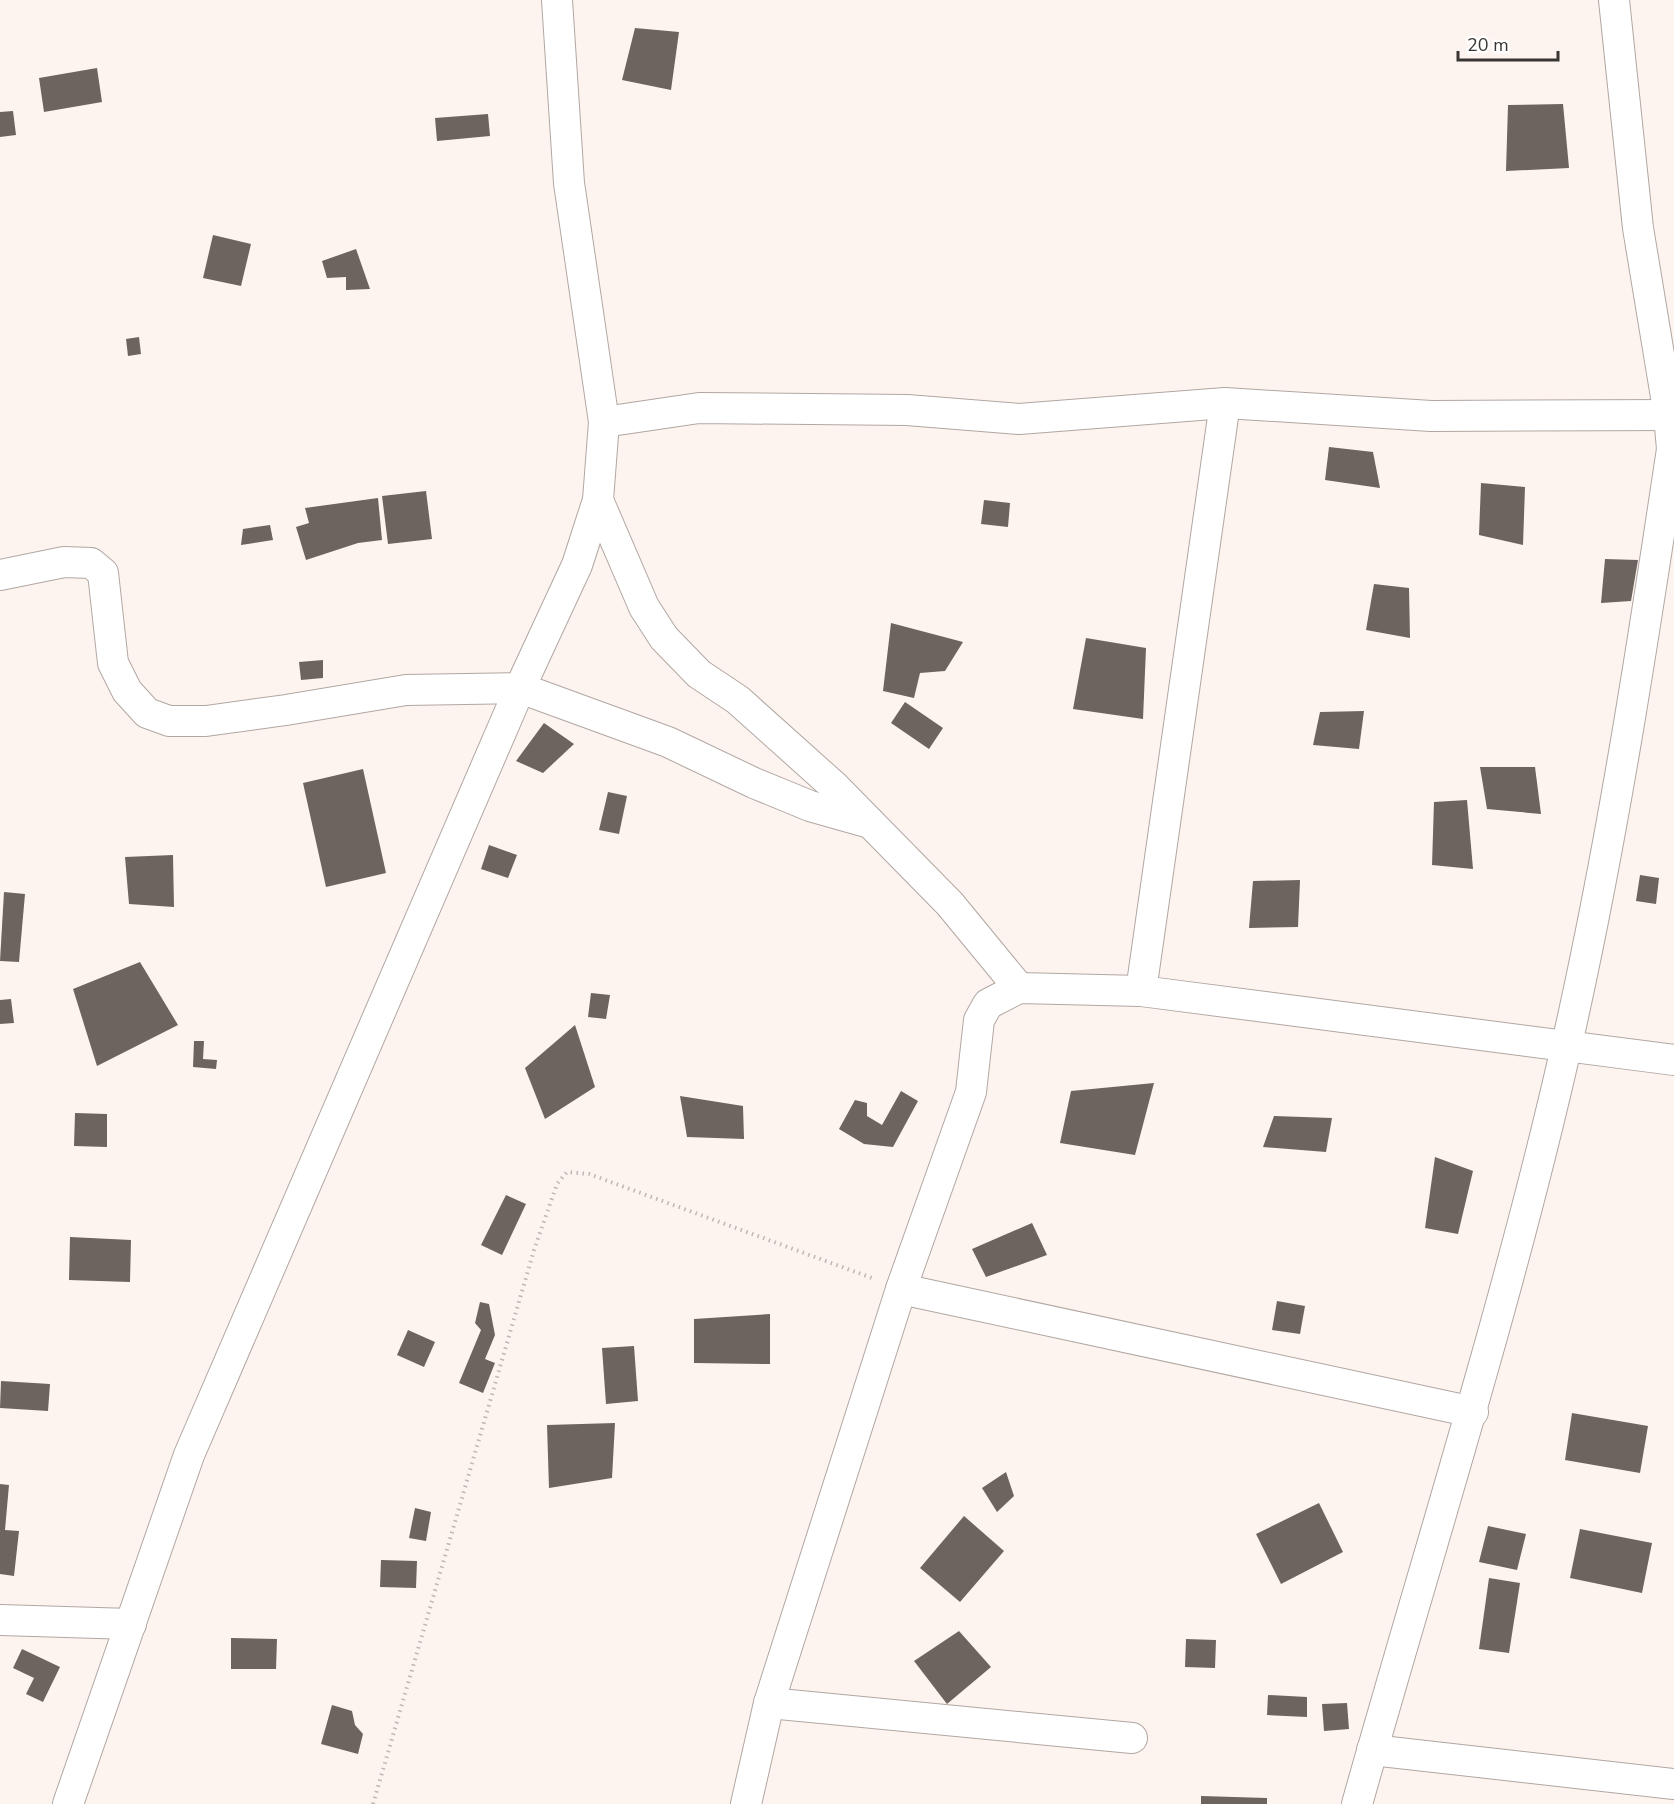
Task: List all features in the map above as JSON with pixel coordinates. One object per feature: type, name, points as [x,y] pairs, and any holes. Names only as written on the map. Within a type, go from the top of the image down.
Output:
[{"type":"street","points":[[68,1804],[189,1455],[520,688],[577,565],[598,500],[604,422],[569,183],[557,0]]},
{"type":"street","points":[[1357,1804],[1473,1412],[1566,1048],[1631,725],[1672,448],[1672,415],[1638,228],[1614,0]]},
{"type":"street","points":[[604,422],[699,408],[907,410],[1019,419],[1225,403],[1431,416],[1672,415]]},
{"type":"street","points":[[1141,991],[1225,403]]},
{"type":"street","points":[[598,500],[644,607],[664,638],[699,674],[738,700],[835,787],[950,904],[1019,988]]},
{"type":"street","points":[[0,575],[64,562],[91,563],[103,573],[113,663],[127,691],[147,714],[170,721],[229,718],[406,690],[520,688],[668,742],[754,783],[810,806],[870,823]]},
{"type":"street","points":[[747,1804],[768,1703],[901,1289],[971,1092],[979,1020],[988,1004],[1019,988],[1141,991],[1566,1048],[1674,1060]]},
{"type":"street","points":[[901,1289],[1473,1412]]},
{"type":"street","points":[[0,1620],[131,1624]]},
{"type":"street","points":[[768,1703],[1132,1738]]},
{"type":"street","points":[[1372,1750],[1674,1784]]},
{"type":"path","points":[[373,1804],[534,1250],[557,1184],[567,1172],[589,1174],[901,1289]]},
{"type":"building","points":[[635,28],[679,32],[671,90],[622,80]]},
{"type":"building","points":[[97,68],[102,102],[44,112],[39,78]]},
{"type":"building","points":[[1563,104],[1569,168],[1506,171],[1508,105]]},
{"type":"building","points":[[13,111],[16,135],[0,137],[0,112]]},
{"type":"building","points":[[488,114],[490,136],[437,141],[435,118]]},
{"type":"building","points":[[213,235],[251,244],[241,286],[203,278]]},
{"type":"building","points":[[356,249],[370,289],[346,290],[346,277],[327,278],[322,261]]},
{"type":"building","points":[[139,337],[141,354],[128,356],[126,339]]},
{"type":"building","points":[[1329,447],[1373,452],[1380,488],[1325,480]]},
{"type":"building","points":[[1481,483],[1525,487],[1523,545],[1479,535]]},
{"type":"building","points":[[426,491],[432,539],[388,544],[382,496]]},
{"type":"building","points":[[378,498],[382,540],[358,543],[306,560],[296,527],[309,523],[305,508]]},
{"type":"building","points":[[984,500],[1010,503],[1008,527],[981,524]]},
{"type":"building","points":[[270,525],[273,540],[241,545],[243,529]]},
{"type":"building","points":[[1605,559],[1638,560],[1631,601],[1601,603]]},
{"type":"building","points":[[1374,584],[1409,588],[1410,638],[1366,630]]},
{"type":"building","points":[[891,623],[963,642],[945,671],[920,673],[914,698],[883,691]]},
{"type":"building","points":[[1086,638],[1146,648],[1143,719],[1073,709]]},
{"type":"building","points":[[323,660],[323,678],[301,680],[299,662]]},
{"type":"building","points":[[905,702],[943,728],[929,749],[891,723]]},
{"type":"building","points":[[1364,711],[1359,749],[1313,745],[1320,712]]},
{"type":"building","points":[[544,723],[574,744],[543,773],[516,761]]},
{"type":"building","points":[[1480,767],[1535,767],[1541,814],[1487,809]]},
{"type":"building","points":[[363,769],[386,873],[326,887],[303,783]]},
{"type":"building","points":[[608,792],[627,796],[619,834],[599,830]]},
{"type":"building","points":[[1467,800],[1473,869],[1432,865],[1434,802]]},
{"type":"building","points":[[489,845],[517,855],[508,878],[481,869]]},
{"type":"building","points":[[173,855],[174,907],[129,904],[125,857]]},
{"type":"building","points":[[1640,875],[1659,878],[1656,904],[1636,901]]},
{"type":"building","points":[[1300,880],[1298,927],[1249,928],[1253,881]]},
{"type":"building","points":[[4,892],[25,894],[19,962],[0,961]]},
{"type":"building","points":[[140,962],[178,1025],[97,1066],[73,989]]},
{"type":"building","points":[[591,993],[610,995],[606,1019],[588,1017]]},
{"type":"building","points":[[11,999],[14,1023],[0,1024],[0,1000]]},
{"type":"building","points":[[575,1025],[595,1087],[545,1119],[525,1068]]},
{"type":"building","points":[[194,1041],[204,1041],[203,1059],[217,1060],[216,1069],[193,1067]]},
{"type":"building","points":[[1154,1083],[1135,1155],[1060,1143],[1071,1091]]},
{"type":"building","points":[[901,1091],[918,1101],[893,1147],[864,1144],[839,1129],[855,1100],[867,1103],[867,1116],[882,1125]]},
{"type":"building","points":[[680,1096],[743,1106],[744,1139],[687,1137]]},
{"type":"building","points":[[75,1113],[107,1114],[107,1147],[74,1146]]},
{"type":"building","points":[[1274,1116],[1332,1118],[1326,1152],[1263,1147]]},
{"type":"building","points":[[1435,1157],[1473,1171],[1458,1234],[1425,1228]]},
{"type":"building","points":[[506,1195],[526,1204],[502,1255],[481,1245]]},
{"type":"building","points":[[1032,1223],[1047,1255],[986,1277],[972,1249]]},
{"type":"building","points":[[70,1237],[131,1240],[130,1282],[69,1280]]},
{"type":"building","points":[[1277,1301],[1305,1306],[1300,1334],[1272,1330]]},
{"type":"building","points":[[480,1302],[489,1304],[495,1335],[485,1359],[495,1363],[483,1393],[459,1383],[481,1330],[475,1323]]},
{"type":"building","points":[[770,1314],[770,1364],[694,1363],[694,1319]]},
{"type":"building","points":[[408,1330],[435,1342],[424,1367],[397,1355]]},
{"type":"building","points":[[634,1346],[638,1401],[606,1404],[602,1348]]},
{"type":"building","points":[[1,1381],[50,1384],[48,1411],[0,1408]]},
{"type":"building","points":[[1572,1413],[1648,1426],[1640,1473],[1565,1460]]},
{"type":"building","points":[[615,1423],[612,1478],[549,1488],[547,1425]]},
{"type":"building","points":[[1006,1472],[1014,1496],[997,1512],[982,1488]]},
{"type":"building","points":[[0,1484],[9,1485],[5,1530],[19,1531],[14,1576],[0,1574]]},
{"type":"building","points":[[1319,1503],[1343,1552],[1281,1584],[1256,1534]]},
{"type":"building","points":[[415,1508],[431,1512],[426,1541],[409,1538]]},
{"type":"building","points":[[964,1516],[1004,1551],[960,1602],[920,1568]]},
{"type":"building","points":[[1488,1526],[1526,1534],[1517,1570],[1479,1562]]},
{"type":"building","points":[[1580,1529],[1652,1543],[1642,1593],[1570,1578]]},
{"type":"building","points":[[381,1560],[417,1561],[416,1588],[380,1587]]},
{"type":"building","points":[[1489,1578],[1520,1583],[1509,1653],[1479,1649]]},
{"type":"building","points":[[959,1631],[991,1667],[947,1704],[914,1661]]},
{"type":"building","points":[[231,1638],[277,1639],[276,1669],[231,1669]]},
{"type":"building","points":[[1186,1639],[1216,1640],[1215,1668],[1185,1667]]},
{"type":"building","points":[[22,1649],[60,1667],[43,1702],[26,1694],[34,1678],[13,1668]]},
{"type":"building","points":[[1268,1695],[1307,1697],[1307,1717],[1267,1715]]},
{"type":"building","points":[[1347,1703],[1349,1729],[1324,1731],[1322,1704]]},
{"type":"building","points":[[332,1705],[352,1711],[355,1725],[363,1734],[358,1754],[321,1744]]},
{"type":"building","points":[[1201,1796],[1267,1798],[1267,1804],[1201,1804]]}]
